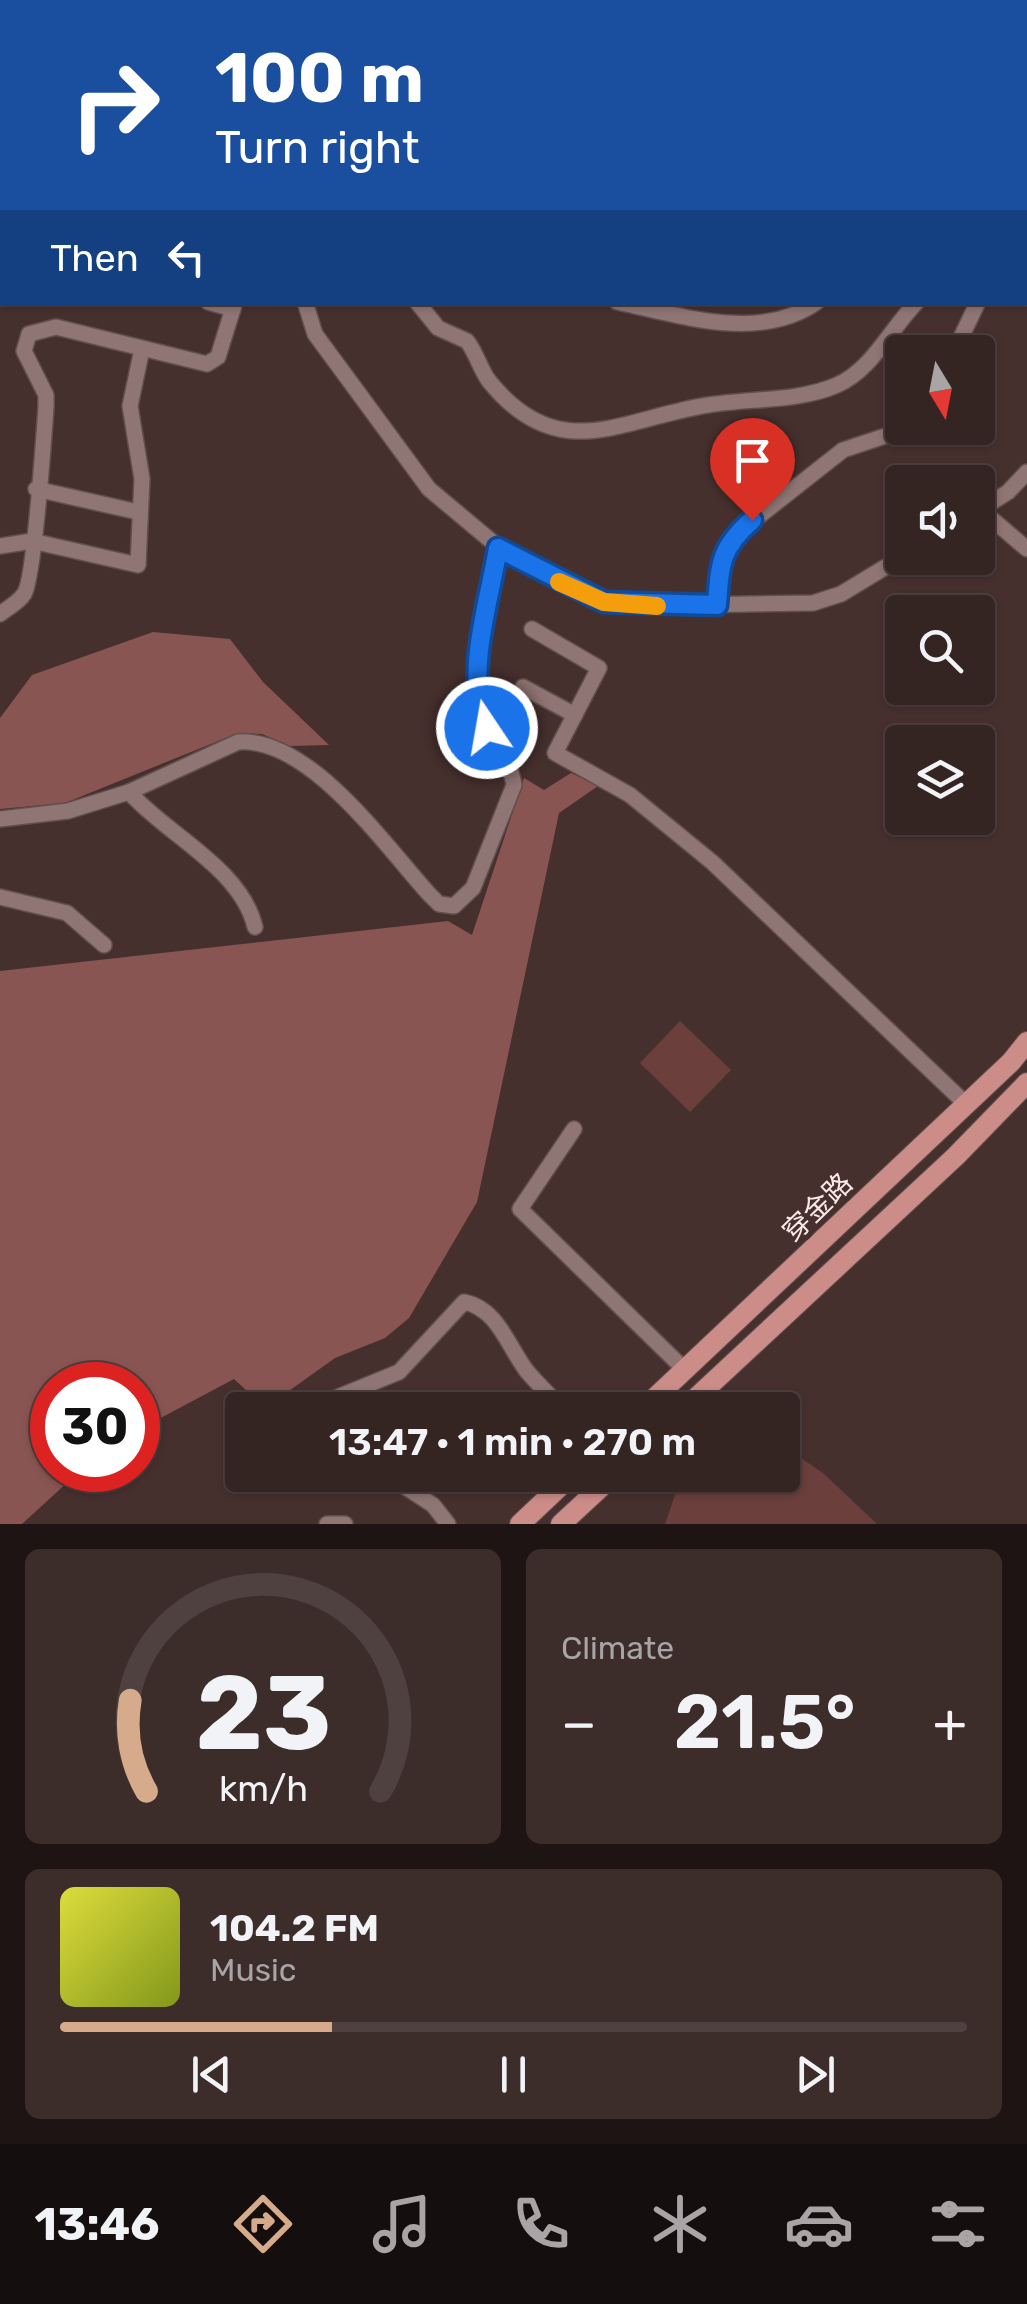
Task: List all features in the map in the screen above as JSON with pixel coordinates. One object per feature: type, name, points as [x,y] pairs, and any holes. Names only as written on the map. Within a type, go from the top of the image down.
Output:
[{"type":"main road","name":"穿金路","points":[[661,1392],[967,1104],[1027,1042]]},
{"type":"main road","name":"穿金路","points":[[702,1392],[956,1156],[1027,1082]]},
{"type":"main road","points":[[520,1524],[554,1492]]},
{"type":"main road","points":[[561,1524],[596,1492]]},
{"type":"street","points":[[306,305],[315,334],[429,490],[498,548],[604,602],[750,605],[827,599],[885,567]]},
{"type":"street","points":[[419,305],[438,328],[467,341],[482,372],[506,398],[537,420],[581,434],[706,405],[838,384],[862,369],[915,305]]},
{"type":"street","points":[[632,305],[719,323],[780,319],[810,305]]},
{"type":"street","points":[[962,335],[977,305]]},
{"type":"street","points":[[0,614],[24,594],[35,562],[32,541],[46,395],[24,351],[29,334],[56,327],[214,363],[234,306]]},
{"type":"street","points":[[0,546],[32,541],[138,565],[142,479],[130,406],[142,349]]},
{"type":"street","points":[[717,605],[721,561],[730,539],[842,450],[885,436]]},
{"type":"street","points":[[995,500],[1027,472]]},
{"type":"street","points":[[36,489],[138,512]]},
{"type":"street","points":[[995,523],[1027,549]]},
{"type":"street","points":[[0,819],[68,811],[129,792],[238,742],[258,740],[278,748],[328,784],[430,895],[440,904],[454,906],[472,888],[514,785],[512,772],[478,706],[476,682],[498,548]]},
{"type":"street","points":[[532,629],[600,668],[555,754],[630,795],[712,862],[967,1104]]},
{"type":"street","points":[[523,687],[575,715]]},
{"type":"street","points":[[129,792],[228,882],[252,915],[255,927]]},
{"type":"street","points":[[0,897],[67,913],[104,945]]},
{"type":"street","points":[[574,1129],[520,1209],[685,1370]]},
{"type":"street","points":[[350,1392],[399,1372],[464,1302],[475,1304],[500,1326],[526,1370],[547,1392]]},
{"type":"street","points":[[412,1492],[433,1506],[448,1524]]},
{"type":"street","points":[[327,1524],[345,1524]]},
{"type":"shaded area","points":[[153,632],[230,639],[263,682],[329,745],[290,746],[262,734],[238,733],[65,803],[0,809],[0,718],[32,675]]},
{"type":"shaded area","points":[[571,773],[598,786],[559,813],[477,1202],[409,1318],[385,1338],[335,1358],[287,1392],[248,1392],[234,1379],[160,1418],[160,1362],[30,1362],[30,1492],[57,1492],[22,1524],[0,1524],[0,971],[448,921],[472,935],[524,778],[544,790]]},
{"type":"shaded area","points":[[680,1021],[731,1070],[690,1112],[640,1063]]},
{"type":"shaded area","points":[[800,1457],[823,1473],[877,1524],[665,1524],[675,1495],[800,1492]]},
{"type":"slow traffic","points":[[559,582],[604,602],[657,606]]},
{"type":"route","points":[[487,728],[478,706],[476,682],[498,548],[604,602],[630,606],[717,605],[721,561],[730,539],[752,520]]}]
